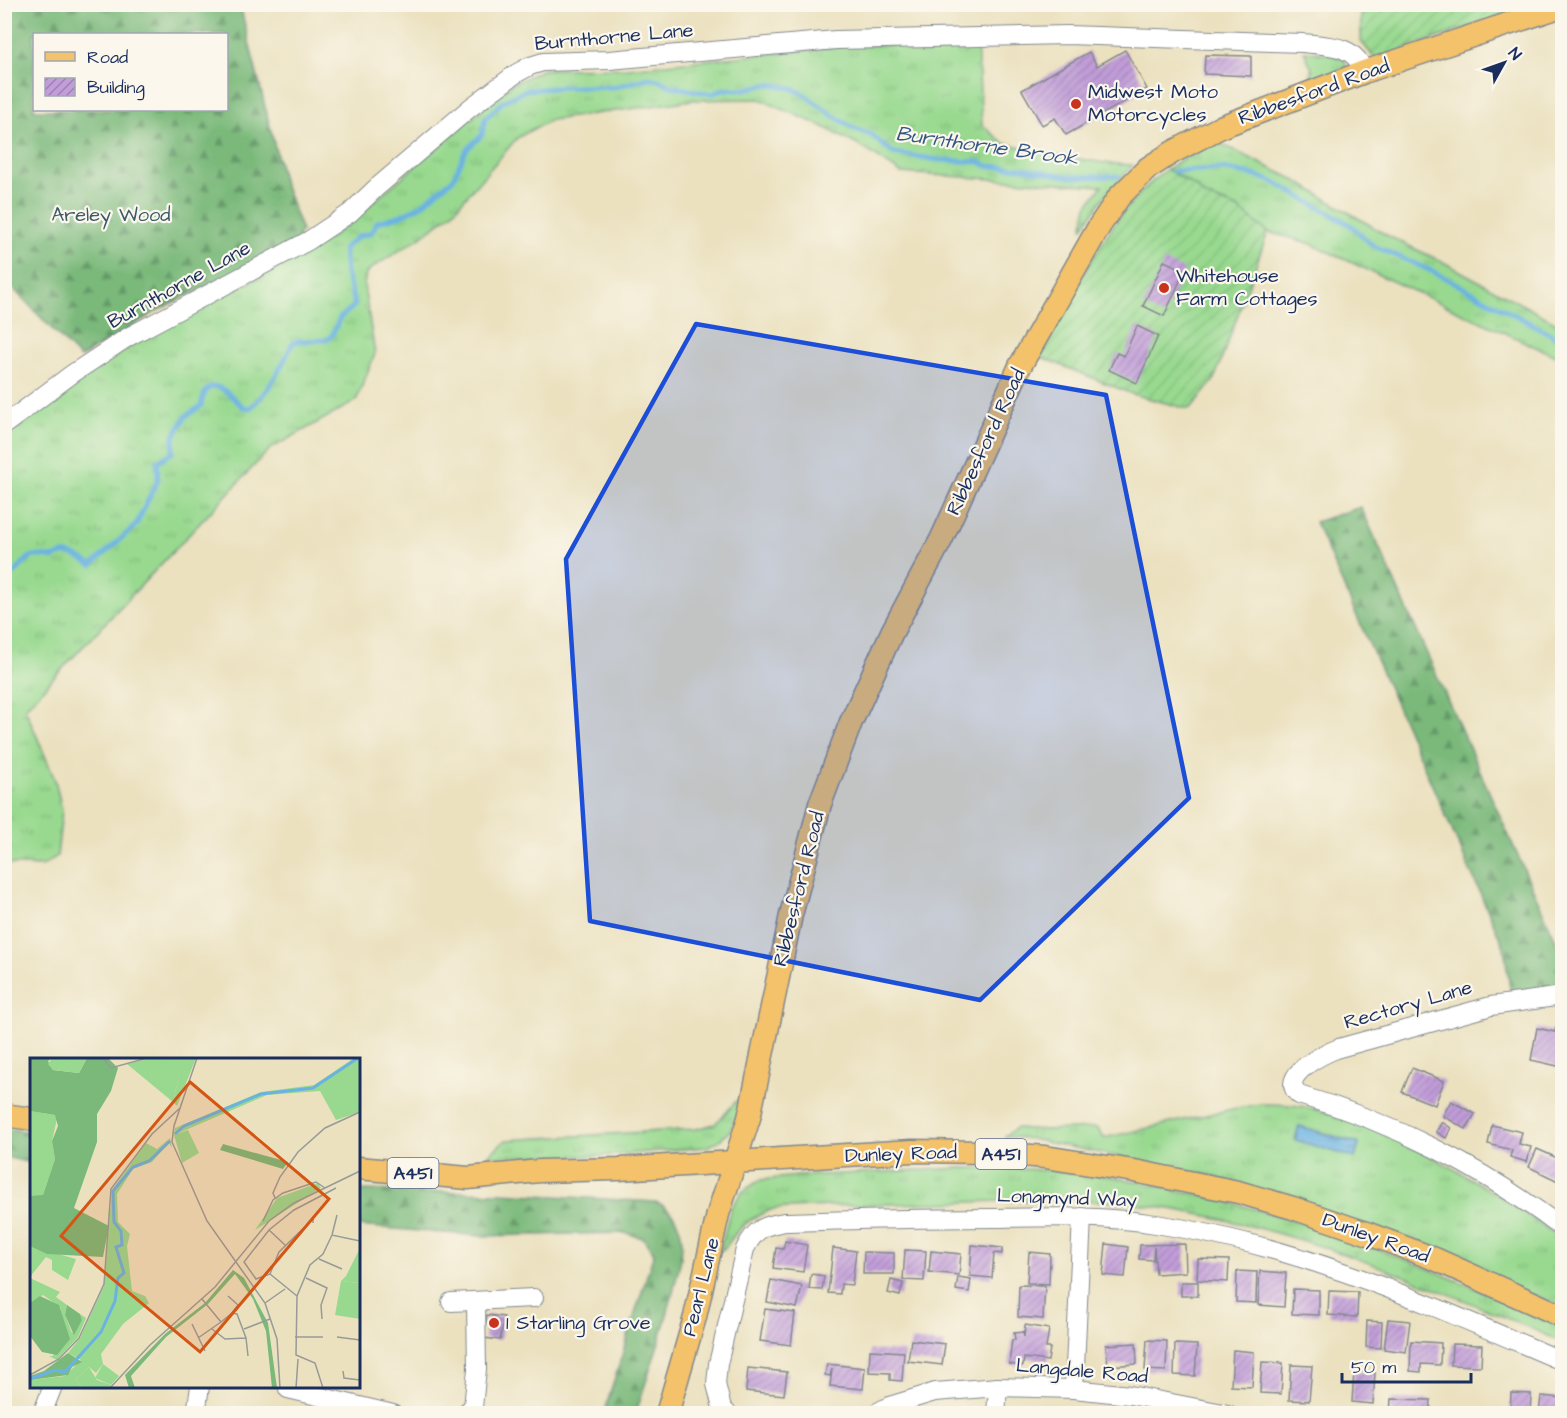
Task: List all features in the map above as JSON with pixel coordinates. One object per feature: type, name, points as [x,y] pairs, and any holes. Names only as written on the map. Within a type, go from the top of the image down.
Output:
[{"type":"main road","name":"Ribbesford Road","points":[[735,1162],[749,1119],[791,915],[817,815],[851,722],[892,632],[946,530],[1020,366],[1086,247],[1119,197],[1158,160],[1223,126],[1364,72],[1563,6]]},
{"type":"main road","points":[[4,1115],[30,1119]]},
{"type":"main road","name":"Dunley Road","points":[[360,1168],[468,1178],[540,1171],[619,1169],[912,1151],[984,1152],[1045,1157],[1134,1171],[1238,1192],[1304,1211],[1435,1260],[1563,1316]]},
{"type":"main road","name":"Pearl Lane","points":[[667,1413],[695,1317],[718,1214],[735,1162]]},
{"type":"street","name":"Burnthorne Lane","points":[[4,425],[72,374],[128,337],[308,241],[350,213],[376,188],[479,101],[517,73],[537,64],[675,55],[836,40],[1068,35],[1303,43],[1335,47],[1352,53],[1364,72]]},
{"type":"street","name":"Rectory Lane","points":[[1563,996],[1491,1006],[1388,1033],[1328,1052],[1307,1065],[1293,1080],[1294,1090],[1299,1095],[1370,1118],[1422,1143],[1510,1192],[1563,1228]]},
{"type":"street","name":"Longmynd Way","points":[[728,1413],[722,1408],[718,1398],[716,1384],[718,1364],[745,1249],[752,1235],[760,1229],[785,1222],[1082,1217],[1154,1223],[1208,1232],[1328,1265],[1388,1287],[1563,1361]]},
{"type":"street","points":[[1074,1389],[1082,1217]]},
{"type":"street","points":[[451,1302],[534,1299]]},
{"type":"street","points":[[464,1413],[473,1407],[477,1370],[476,1302]]},
{"type":"street","name":"Langdale Road","points":[[996,1413],[998,1387]]},
{"type":"street","name":"Langdale Road","points":[[874,1413],[935,1392],[998,1387],[1074,1389],[1130,1395],[1163,1408],[1228,1413]]},
{"type":"street","points":[[42,1413],[52,1388]]},
{"type":"street","points":[[196,1413],[200,1388]]},
{"type":"street","points":[[288,1388],[393,1413]]},
{"type":"highlighted area","points":[[696,324],[1106,395],[1189,798],[980,1000],[590,921],[566,559]]},
{"type":"green space","name":"Areley Wood","points":[[5,5],[240,5],[284,184],[302,231],[298,234],[300,239],[160,309],[80,358],[5,280]]},
{"type":"green space","points":[[1361,5],[1533,5],[1375,59],[1361,41]]},
{"type":"green space","points":[[977,43],[982,125],[1004,143],[1060,156],[1133,165],[1103,198],[1082,229],[1087,206],[1102,186],[901,173],[865,149],[824,127],[759,99],[693,100],[551,120],[517,138],[452,213],[424,235],[366,273],[364,286],[375,354],[356,401],[270,449],[25,708],[55,780],[62,810],[57,856],[42,866],[5,864],[5,438],[80,381],[138,342],[332,237],[512,84],[544,69],[627,68],[847,46]]},
{"type":"green space","points":[[1304,51],[1331,54],[1345,60],[1344,71],[1309,83],[1312,69]]},
{"type":"green space","points":[[1217,142],[1293,179],[1388,236],[1449,265],[1562,326],[1562,359],[1309,243],[1268,232],[1237,208],[1205,196],[1195,186],[1167,169]]},
{"type":"green space","points":[[1167,169],[1195,186],[1205,196],[1237,208],[1268,232],[1214,380],[1188,409],[1132,394],[1041,357],[1080,281],[1110,231],[1146,187]]},
{"type":"green space","points":[[1361,507],[1562,954],[1562,990],[1511,996],[1504,947],[1315,522]]},
{"type":"green space","points":[[747,1090],[730,1131],[707,1147],[600,1156],[487,1156],[506,1140],[696,1129],[715,1124]]},
{"type":"green space","points":[[1260,1104],[1292,1105],[1343,1118],[1409,1145],[1474,1180],[1562,1239],[1562,1306],[1213,1176],[1031,1139],[1005,1136],[1016,1128],[1047,1130],[1097,1128],[1104,1138]],"holes":[[[1299,1126],[1358,1143],[1355,1157],[1295,1140]]]},
{"type":"green space","points":[[4,1128],[30,1132],[30,1163],[5,1157]]},
{"type":"green space","points":[[963,1168],[1051,1170],[1111,1177],[1266,1212],[1366,1245],[1464,1283],[1562,1325],[1562,1342],[1407,1277],[1300,1240],[1192,1213],[1136,1204],[1052,1200],[773,1209],[744,1225],[720,1251],[731,1207],[743,1191],[760,1180]]},
{"type":"green space","points":[[360,1190],[501,1193],[656,1202],[673,1215],[680,1229],[682,1240],[681,1259],[667,1317],[636,1413],[604,1413],[654,1253],[643,1238],[625,1233],[481,1236],[360,1226]]},
{"type":"water","points":[[1299,1126],[1359,1144],[1355,1158],[1295,1140]]},
{"type":"building","name":"Midwest Moto Motorcycles","points":[[1125,50],[1147,89],[1066,135],[1055,118],[1042,125],[1022,90],[1089,52],[1097,66]]},
{"type":"building","points":[[1205,55],[1251,56],[1251,76],[1204,74]]},
{"type":"building","name":"Whitehouse Farm Cottages","points":[[1164,261],[1185,270],[1164,316],[1143,306]]},
{"type":"building","points":[[1137,326],[1158,336],[1137,383],[1109,370],[1117,353],[1124,356]]},
{"type":"building","points":[[1556,1026],[1562,1027],[1562,1067],[1531,1060],[1537,1028],[1555,1032]]},
{"type":"building","points":[[1412,1068],[1444,1081],[1435,1105],[1402,1092]]},
{"type":"building","points":[[1451,1101],[1475,1114],[1466,1129],[1443,1116]]},
{"type":"building","points":[[1442,1122],[1451,1128],[1446,1138],[1436,1132]]},
{"type":"building","points":[[1492,1125],[1522,1132],[1519,1144],[1531,1147],[1527,1162],[1510,1157],[1512,1150],[1488,1144]]},
{"type":"building","points":[[1537,1149],[1562,1160],[1562,1183],[1529,1167]]},
{"type":"building","points":[[785,1241],[807,1245],[803,1272],[773,1268],[776,1248],[783,1249]]},
{"type":"building","points":[[1106,1244],[1128,1247],[1125,1277],[1103,1275]]},
{"type":"building","points":[[1185,1244],[1186,1272],[1156,1274],[1154,1247],[1153,1260],[1139,1259],[1140,1245]]},
{"type":"building","points":[[972,1245],[1002,1248],[1002,1254],[994,1253],[992,1278],[970,1276]]},
{"type":"building","points":[[833,1248],[856,1251],[852,1285],[841,1284],[840,1294],[828,1293]]},
{"type":"building","points":[[905,1250],[926,1251],[924,1281],[903,1280]]},
{"type":"building","points":[[931,1251],[961,1254],[959,1275],[929,1272]]},
{"type":"building","points":[[864,1252],[894,1253],[894,1274],[863,1274]]},
{"type":"building","points":[[1029,1252],[1050,1254],[1049,1284],[1027,1283]]},
{"type":"building","points":[[1198,1259],[1229,1260],[1228,1282],[1197,1280]]},
{"type":"building","points":[[1237,1271],[1257,1272],[1256,1303],[1236,1302]]},
{"type":"building","points":[[1260,1271],[1286,1273],[1284,1307],[1258,1305]]},
{"type":"building","points":[[811,1274],[824,1276],[822,1290],[809,1289]]},
{"type":"building","points":[[958,1277],[971,1279],[969,1292],[956,1290]]},
{"type":"building","points":[[771,1280],[802,1286],[797,1308],[767,1302]]},
{"type":"building","points":[[891,1280],[903,1283],[900,1296],[888,1293]]},
{"type":"building","points":[[1181,1282],[1198,1282],[1198,1296],[1181,1296]]},
{"type":"building","points":[[1019,1285],[1045,1286],[1043,1319],[1018,1317]]},
{"type":"building","points":[[1293,1289],[1319,1290],[1319,1315],[1292,1314]]},
{"type":"building","points":[[1329,1291],[1358,1292],[1357,1317],[1328,1315]]},
{"type":"building","points":[[765,1309],[795,1313],[791,1345],[760,1341]]},
{"type":"building","name":"1 Starling Grove","points":[[487,1315],[504,1317],[500,1340],[484,1338]]},
{"type":"building","points":[[1388,1319],[1410,1321],[1406,1352],[1384,1349]]},
{"type":"building","points":[[1367,1321],[1382,1322],[1381,1348],[1366,1347]]},
{"type":"building","points":[[1025,1325],[1049,1329],[1046,1348],[1050,1348],[1048,1361],[1024,1358],[1023,1366],[1009,1364],[1012,1340],[1015,1340],[1014,1333],[1023,1332],[1024,1337]]},
{"type":"building","points":[[911,1340],[945,1344],[942,1365],[908,1361]]},
{"type":"building","points":[[1147,1340],[1167,1341],[1166,1371],[1145,1370]]},
{"type":"building","points":[[1411,1341],[1441,1343],[1440,1365],[1421,1364],[1421,1372],[1410,1371]]},
{"type":"building","points":[[1136,1343],[1137,1364],[1108,1366],[1106,1345]]},
{"type":"building","points":[[1175,1344],[1197,1345],[1195,1376],[1174,1375]]},
{"type":"building","points":[[1452,1344],[1482,1345],[1481,1366],[1451,1365]]},
{"type":"building","points":[[870,1350],[904,1352],[902,1381],[890,1380],[890,1373],[869,1372]]},
{"type":"building","points":[[1233,1350],[1254,1352],[1252,1387],[1231,1386]]},
{"type":"building","points":[[1262,1362],[1283,1363],[1281,1394],[1260,1393]]},
{"type":"building","points":[[827,1364],[865,1368],[863,1389],[830,1386],[832,1369],[830,1376],[825,1375]]},
{"type":"building","points":[[1291,1365],[1312,1366],[1309,1401],[1289,1400]]},
{"type":"building","points":[[748,1368],[787,1372],[784,1395],[746,1391]]},
{"type":"building","points":[[1354,1371],[1375,1373],[1373,1404],[1352,1402]]},
{"type":"building","points":[[1511,1393],[1531,1394],[1530,1414],[1510,1414]]},
{"type":"building","points":[[1541,1396],[1562,1398],[1562,1414],[1539,1414]]},
{"type":"building","points":[[1391,1399],[1431,1400],[1430,1414],[1390,1414]]},
{"type":"waterway","name":"Burnthorne Brook","points":[[4,573],[15,573],[28,559],[35,556],[54,558],[68,554],[92,565],[136,525],[158,479],[157,462],[173,452],[174,436],[186,416],[201,406],[208,389],[219,387],[243,407],[250,408],[274,378],[292,344],[296,341],[325,340],[331,337],[340,318],[355,305],[346,274],[344,248],[359,236],[371,233],[377,222],[399,216],[420,206],[453,179],[466,150],[482,135],[485,118],[504,101],[526,90],[614,87],[649,78],[662,81],[670,86],[712,94],[723,89],[740,90],[769,84],[792,88],[805,95],[853,128],[871,135],[893,153],[939,160],[980,162],[987,166],[1023,168],[1071,177],[1118,176]]},
{"type":"waterway","name":"Burnthorne Brook","points":[[1174,171],[1222,169],[1257,176],[1276,183],[1352,226],[1372,245],[1434,272],[1562,340]]},
{"type":"place","name":"Midwest Moto Motorcycles","points":[[1076,104]]},
{"type":"place","name":"Whitehouse Farm Cottages","points":[[1164,288]]},
{"type":"place","name":"1 Starling Grove","points":[[494,1323]]}]
